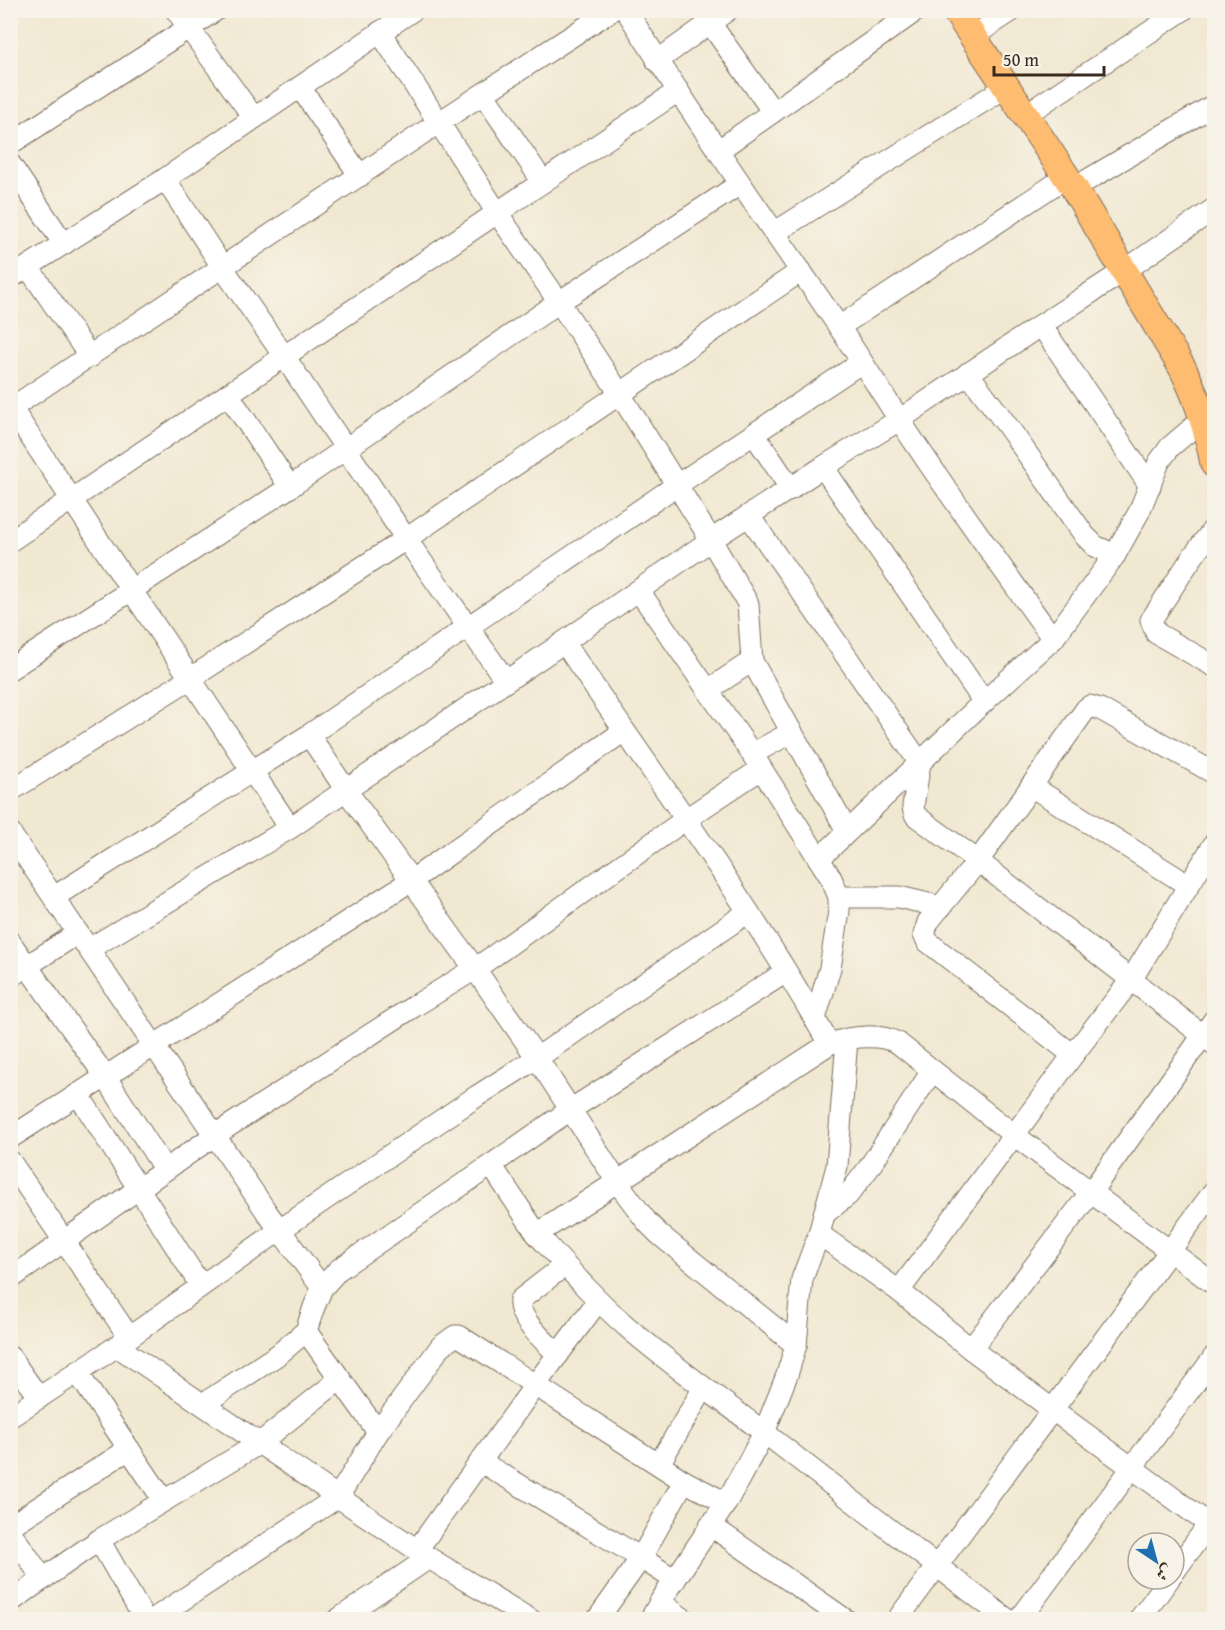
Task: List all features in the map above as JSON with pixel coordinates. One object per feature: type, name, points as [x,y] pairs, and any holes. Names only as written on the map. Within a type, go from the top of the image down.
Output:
[{"type":"main road","points":[[955,10],[1070,182],[1205,405],[1215,464]]},
{"type":"street","points":[[176,10],[254,118]]},
{"type":"street","points":[[10,144],[216,10]]},
{"type":"street","points":[[290,828],[11,408],[438,123],[612,10]]},
{"type":"street","points":[[626,10],[657,61],[839,327],[899,420],[1053,639]]},
{"type":"street","points":[[657,61],[728,10]]},
{"type":"street","points":[[719,150],[917,10]]},
{"type":"street","points":[[972,37],[1013,10]]},
{"type":"street","points":[[90,357],[19,273],[165,179],[409,12]]},
{"type":"street","points":[[1025,115],[1171,14]]},
{"type":"street","points":[[710,23],[773,112]]},
{"type":"street","points":[[380,32],[498,214],[560,302],[620,394],[742,593],[748,604],[752,661],[847,831]]},
{"type":"street","points":[[300,87],[360,176]]},
{"type":"street","points":[[774,233],[1006,87]]},
{"type":"street","points":[[10,541],[678,91]]},
{"type":"street","points":[[484,95],[543,182]]},
{"type":"street","points":[[839,327],[1070,182],[1215,105]]},
{"type":"street","points":[[10,164],[64,244]]},
{"type":"street","points":[[165,179],[406,539],[506,681]]},
{"type":"street","points":[[10,669],[290,487],[560,302],[740,184]]},
{"type":"street","points":[[19,972],[83,941],[290,828],[711,540],[899,420],[1215,209]]},
{"type":"street","points":[[10,791],[191,678],[406,539],[801,271]]},
{"type":"street","points":[[1041,324],[1150,486]]},
{"type":"street","points":[[54,897],[309,735],[862,362]]},
{"type":"street","points":[[968,374],[1009,428],[1084,536],[1095,546],[1114,555]]},
{"type":"street","points":[[228,394],[290,487]]},
{"type":"street","points":[[819,859],[1053,639],[1114,555],[1139,512],[1159,462],[1205,405]]},
{"type":"street","points":[[754,434],[791,489]]},
{"type":"street","points":[[823,467],[984,702]]},
{"type":"street","points":[[749,516],[920,763],[913,806],[916,816],[978,861],[1131,980],[1211,1033],[971,1349]]},
{"type":"street","points":[[1215,528],[1191,559],[1151,620],[1155,633],[1215,666]]},
{"type":"street","points":[[639,591],[757,761],[831,878],[839,897],[831,968],[815,1019]]},
{"type":"street","points":[[564,642],[748,912],[815,1019],[838,1041],[837,1166],[822,1224],[802,1279],[796,1345],[764,1433],[726,1503],[655,1611],[685,1620]]},
{"type":"street","points":[[708,690],[752,661]]},
{"type":"street","points":[[1073,1055],[928,942],[924,935],[928,922],[978,861],[1090,706],[1100,709],[1215,773]]},
{"type":"street","points":[[10,1138],[412,880],[624,731]]},
{"type":"street","points":[[10,1280],[215,1135],[475,969],[686,819],[792,732]]},
{"type":"street","points":[[309,735],[537,1058],[618,1183],[647,1222],[660,1236],[796,1345]]},
{"type":"street","points":[[1031,786],[1188,885]]},
{"type":"street","points":[[11,834],[153,1046],[322,1288]]},
{"type":"street","points":[[899,1291],[1131,980],[1215,844]]},
{"type":"street","points":[[839,897],[899,897],[941,907]]},
{"type":"street","points":[[10,1417],[123,1341],[280,1230],[537,1058],[748,912]]},
{"type":"street","points":[[10,942],[19,972],[105,1076],[165,1170]]},
{"type":"street","points":[[203,1404],[279,1354],[306,1331],[322,1288],[338,1270],[570,1110],[786,972]]},
{"type":"street","points":[[537,1234],[838,1041],[887,1038],[898,1043],[1014,1135],[1215,1284]]},
{"type":"street","points":[[822,1224],[868,1169],[932,1071]]},
{"type":"street","points":[[78,1094],[201,1286]]},
{"type":"street","points":[[10,1161],[64,1240],[123,1341],[203,1404],[338,1497],[423,1554],[531,1620]]},
{"type":"street","points":[[491,1165],[537,1234],[598,1300],[626,1326],[703,1389],[1008,1620]]},
{"type":"street","points":[[897,1620],[1215,1191]]},
{"type":"street","points":[[822,1224],[899,1291],[971,1349],[1132,1467],[1213,1523],[1186,1557]]},
{"type":"street","points":[[558,1355],[522,1317],[519,1306],[520,1300],[565,1265]]},
{"type":"street","points":[[347,1617],[423,1554],[481,1462],[598,1300]]},
{"type":"street","points":[[306,1331],[378,1432]]},
{"type":"street","points":[[152,1620],[338,1497],[378,1432],[441,1346],[455,1336],[459,1336],[536,1384],[684,1481],[726,1503]]},
{"type":"street","points":[[10,1357],[39,1398]]},
{"type":"street","points":[[1019,1620],[1215,1357]]},
{"type":"street","points":[[77,1372],[164,1501]]},
{"type":"street","points":[[10,1602],[99,1540],[260,1443],[340,1379]]},
{"type":"street","points":[[659,1464],[703,1389]]},
{"type":"street","points":[[10,1526],[129,1449]]},
{"type":"street","points":[[481,1462],[675,1580]]},
{"type":"street","points":[[597,1620],[641,1558],[684,1481]]},
{"type":"street","points":[[710,1526],[846,1620]]},
{"type":"street","points":[[10,1531],[43,1579]]},
{"type":"street","points":[[99,1540],[145,1620]]},
{"type":"street","points":[[1139,1620],[1160,1591]]}]
